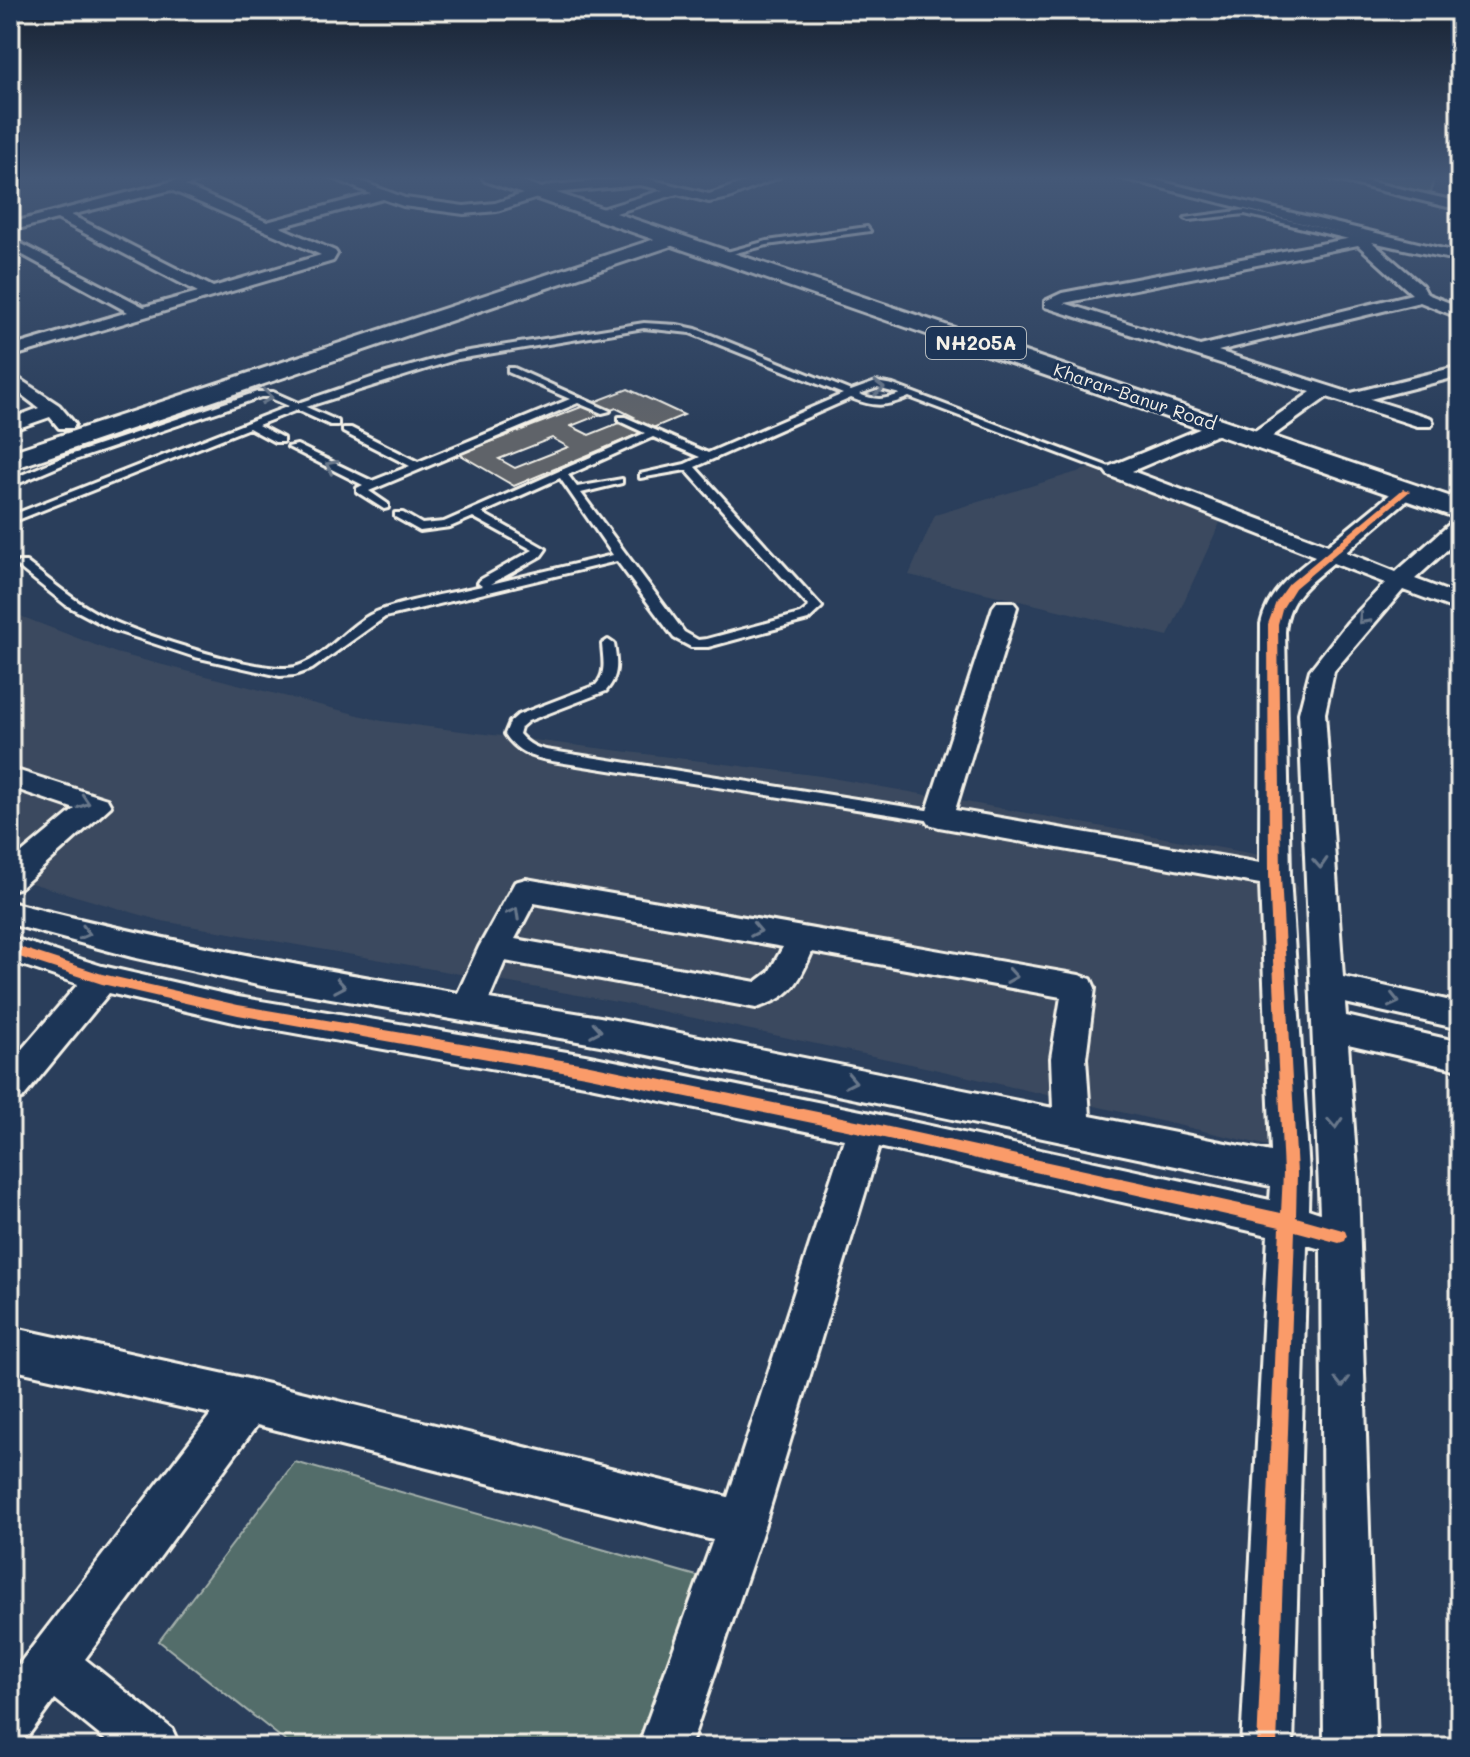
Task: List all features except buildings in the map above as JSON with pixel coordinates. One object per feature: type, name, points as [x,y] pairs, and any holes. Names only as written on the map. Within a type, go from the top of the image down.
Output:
[{"type":"main road","points":[[10,444],[59,417],[588,259]]},
{"type":"main road","points":[[10,461],[598,259]]},
{"type":"main road","name":"Kharar-Banur Road","points":[[732,259],[1460,510]]},
{"type":"street","points":[[42,259],[144,314]]},
{"type":"street","points":[[146,259],[214,294]]},
{"type":"street","points":[[10,352],[325,259]]},
{"type":"street","points":[[1261,259],[1062,298],[1051,304],[1360,396],[1424,422]]},
{"type":"street","points":[[1389,259],[1417,288],[1421,297]]},
{"type":"street","points":[[1206,348],[1421,297],[1460,313]]},
{"type":"street","points":[[1206,348],[1326,390],[1443,416]]},
{"type":"street","points":[[1360,396],[1460,371]]},
{"type":"street","points":[[10,378],[59,417]]},
{"type":"street","points":[[1256,439],[1326,390]]},
{"type":"street","points":[[10,425],[59,417]]},
{"type":"street","points":[[1115,471],[1221,426]]},
{"type":"street","points":[[1115,471],[1460,604]]},
{"type":"street","points":[[1267,1747],[1290,1173],[1275,876],[1273,617],[1279,602],[1292,586],[1406,491]]},
{"type":"street","points":[[1350,1747],[1339,1236],[1312,713],[1322,670],[1355,628],[1399,581],[1460,527]]},
{"type":"street","points":[[1005,607],[939,817],[1275,876]]},
{"type":"street","points":[[10,777],[97,806],[10,879]]},
{"type":"street","points":[[10,844],[40,854]]},
{"type":"street","points":[[468,1008],[495,947],[526,890],[1079,988],[1067,1046],[1067,1095],[1074,1127]]},
{"type":"street","points":[[10,913],[132,945],[262,973],[600,1031],[1290,1173]]},
{"type":"street","points":[[495,947],[756,995],[772,992],[782,983],[802,939]]},
{"type":"street","points":[[10,949],[102,979],[238,1010],[585,1070],[866,1128],[1289,1222],[1339,1236]]},
{"type":"street","points":[[10,1088],[102,979]]},
{"type":"street","points":[[1328,986],[1460,1016]]},
{"type":"street","points":[[1330,1026],[1460,1056]]},
{"type":"street","points":[[664,1747],[742,1524],[866,1128]]},
{"type":"street","points":[[10,1348],[248,1401],[742,1524]]},
{"type":"street","points":[[10,1718],[53,1665],[248,1401]]},
{"type":"street","points":[[53,1665],[154,1747]]},
{"type":"lane","points":[[10,520],[269,418],[418,367],[474,353],[635,326],[666,325],[693,331],[880,403],[908,394]]},
{"type":"lane","points":[[474,353],[497,364]]},
{"type":"lane","points":[[511,370],[605,411]]},
{"type":"lane","points":[[644,476],[688,466],[876,385],[1115,471]]},
{"type":"lane","points":[[10,484],[65,460],[265,393],[334,423]]},
{"type":"lane","points":[[384,506],[362,493],[363,487],[578,399]]},
{"type":"lane","points":[[233,402],[245,407]]},
{"type":"lane","points":[[257,413],[269,418]]},
{"type":"lane","points":[[622,419],[708,457]]},
{"type":"lane","points":[[251,425],[279,440]]},
{"type":"lane","points":[[347,430],[416,465]]},
{"type":"lane","points":[[399,515],[420,528],[428,529],[474,513],[653,433]]},
{"type":"lane","points":[[293,447],[369,484]]},
{"type":"lane","points":[[562,473],[679,635],[696,644],[813,612],[816,607],[811,599],[688,466]]},
{"type":"lane","points":[[575,491],[618,481]]},
{"type":"lane","points":[[465,594],[540,551],[474,513]]},
{"type":"lane","points":[[22,565],[103,622],[138,636],[283,673],[313,662],[369,619],[620,557]]},
{"type":"lane","points":[[608,644],[609,682],[601,688],[523,718],[515,725],[512,734],[524,747],[552,756],[939,817]]},
{"type":"shaded area","points":[[1097,466],[1224,514],[1168,636],[909,575],[935,515]]},
{"type":"shaded area","points":[[10,612],[116,653],[382,721],[821,776],[1271,857],[1297,887],[1273,1147],[934,1069],[628,1004],[162,921],[10,877]]},
{"type":"green space","points":[[295,1462],[732,1586],[654,1747],[293,1747],[159,1641]]},
{"type":"cycle path","points":[[1267,1747],[1290,1173],[1275,876],[1273,624],[1277,609],[1292,586],[1406,491]]},
{"type":"cycle path","points":[[10,949],[102,979],[238,1010],[585,1070],[866,1128],[1289,1222],[1339,1236]]}]
